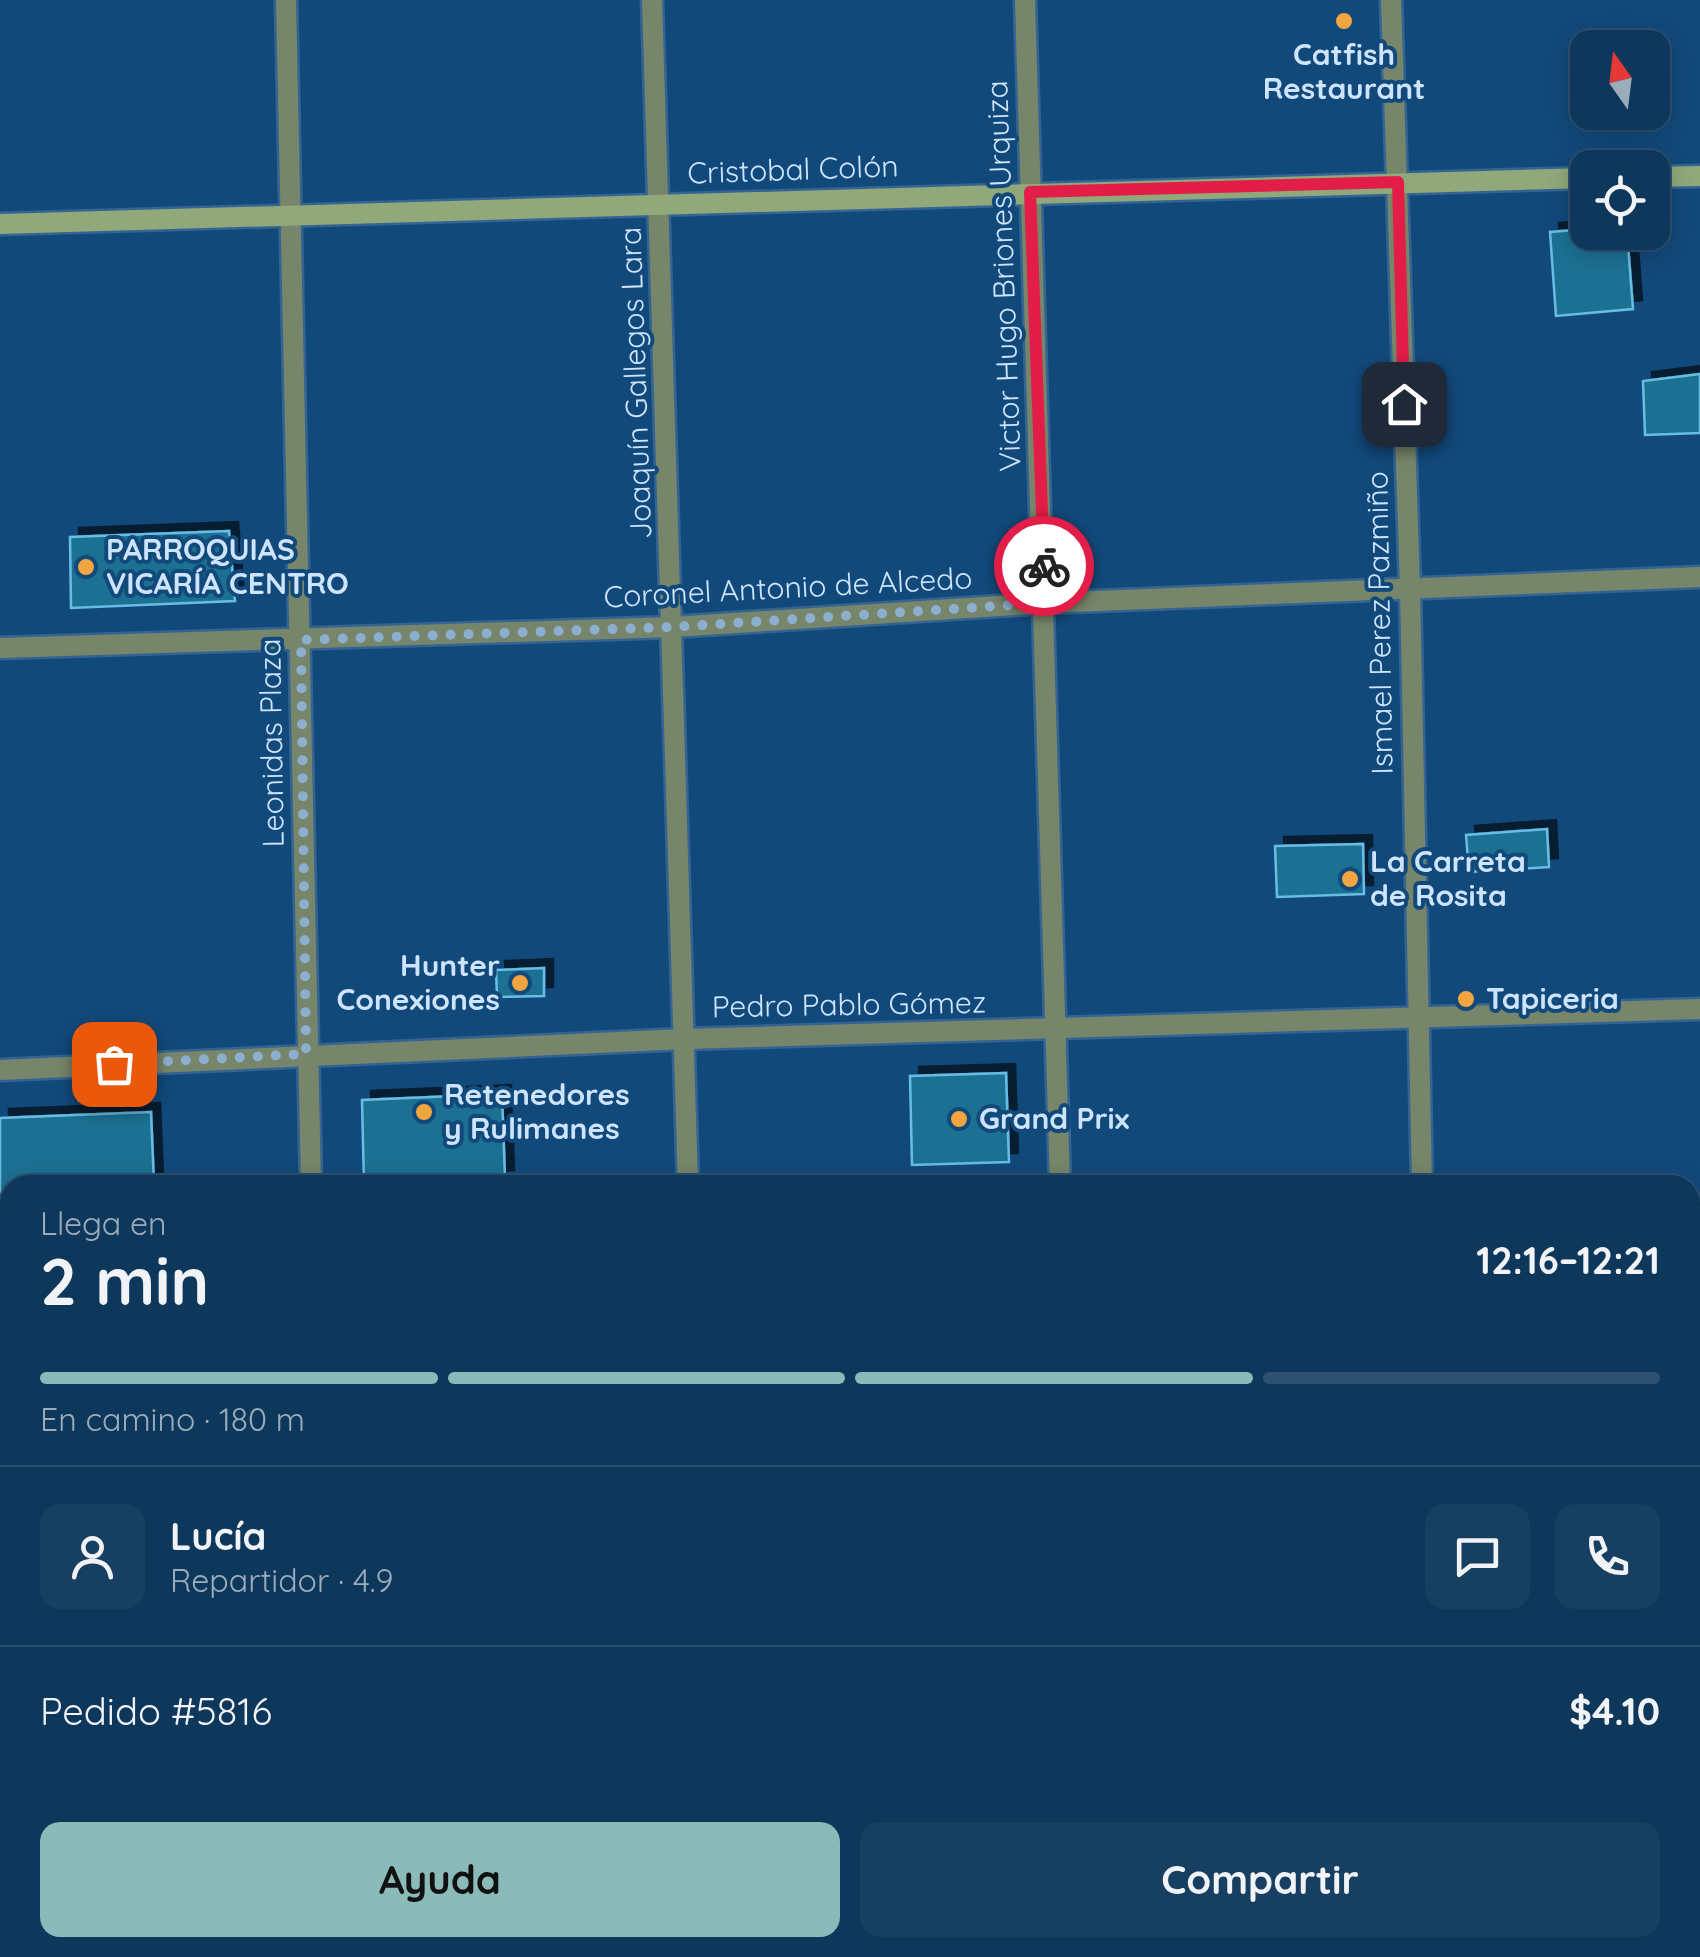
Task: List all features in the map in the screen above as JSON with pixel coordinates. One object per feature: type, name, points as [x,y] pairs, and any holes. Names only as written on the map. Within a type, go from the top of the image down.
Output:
[{"type":"street","name":"Leonidas Plaza","points":[[286,0],[310,1175]]},
{"type":"street","name":"Joaquín Gallegos Lara","points":[[652,0],[688,1175]]},
{"type":"street","name":"Victor Hugo Briones Urquiza","points":[[1024,0],[1060,1175]]},
{"type":"street","name":"Ismael Perez Pazmiño","points":[[1391,0],[1410,588],[1422,1175]]},
{"type":"street","points":[[1670,177],[1700,176]]},
{"type":"street","name":"Cristobal Colón","points":[[0,224],[1570,178]]},
{"type":"street","name":"Coronel Antonio de Alcedo","points":[[0,648],[673,627],[1045,603],[1700,577]]},
{"type":"street","name":"Pedro Pablo Gómez","points":[[0,1070],[684,1039],[1700,1009]]},
{"type":"building","points":[[1570,230],[1570,250],[1628,250],[1633,309],[1556,316],[1550,232]]},
{"type":"building","points":[[1700,374],[1700,433],[1645,435],[1643,381]]},
{"type":"building","points":[[229,531],[235,601],[71,608],[70,537]]},
{"type":"building","points":[[1547,829],[1549,867],[1469,872],[1466,835]]},
{"type":"building","points":[[1363,844],[1364,894],[1277,897],[1275,846]]},
{"type":"building","name":"Hunter Conexiones","points":[[544,968],[544,996],[497,997],[496,970]]},
{"type":"building","name":"Grand Prix","points":[[1006,1073],[1009,1162],[912,1165],[910,1076]]},
{"type":"building","points":[[502,1094],[505,1175],[364,1175],[362,1100]]},
{"type":"building","points":[[151,1112],[154,1175],[0,1175],[0,1118]]},
{"type":"way so far","points":[[114,1064],[306,1054],[301,640],[673,627],[1045,603],[1044,566]]},
{"type":"place","name":"Catfish Restaurant","points":[[1344,21]]},
{"type":"place","name":"PARROQUIAS VICARÍA CENTRO","points":[[86,567]]},
{"type":"place","name":"La Carreta de Rosita","points":[[1350,879]]},
{"type":"place","name":"Hunter Conexiones","points":[[520,983]]},
{"type":"place","name":"Tapiceria","points":[[1466,999]]},
{"type":"place","name":"Retenedores y Rulimanes","points":[[424,1112]]},
{"type":"place","name":"Grand Prix","points":[[959,1119]]},
{"type":"route","points":[[1044,566],[1030,192],[1398,182],[1404,404]]}]
